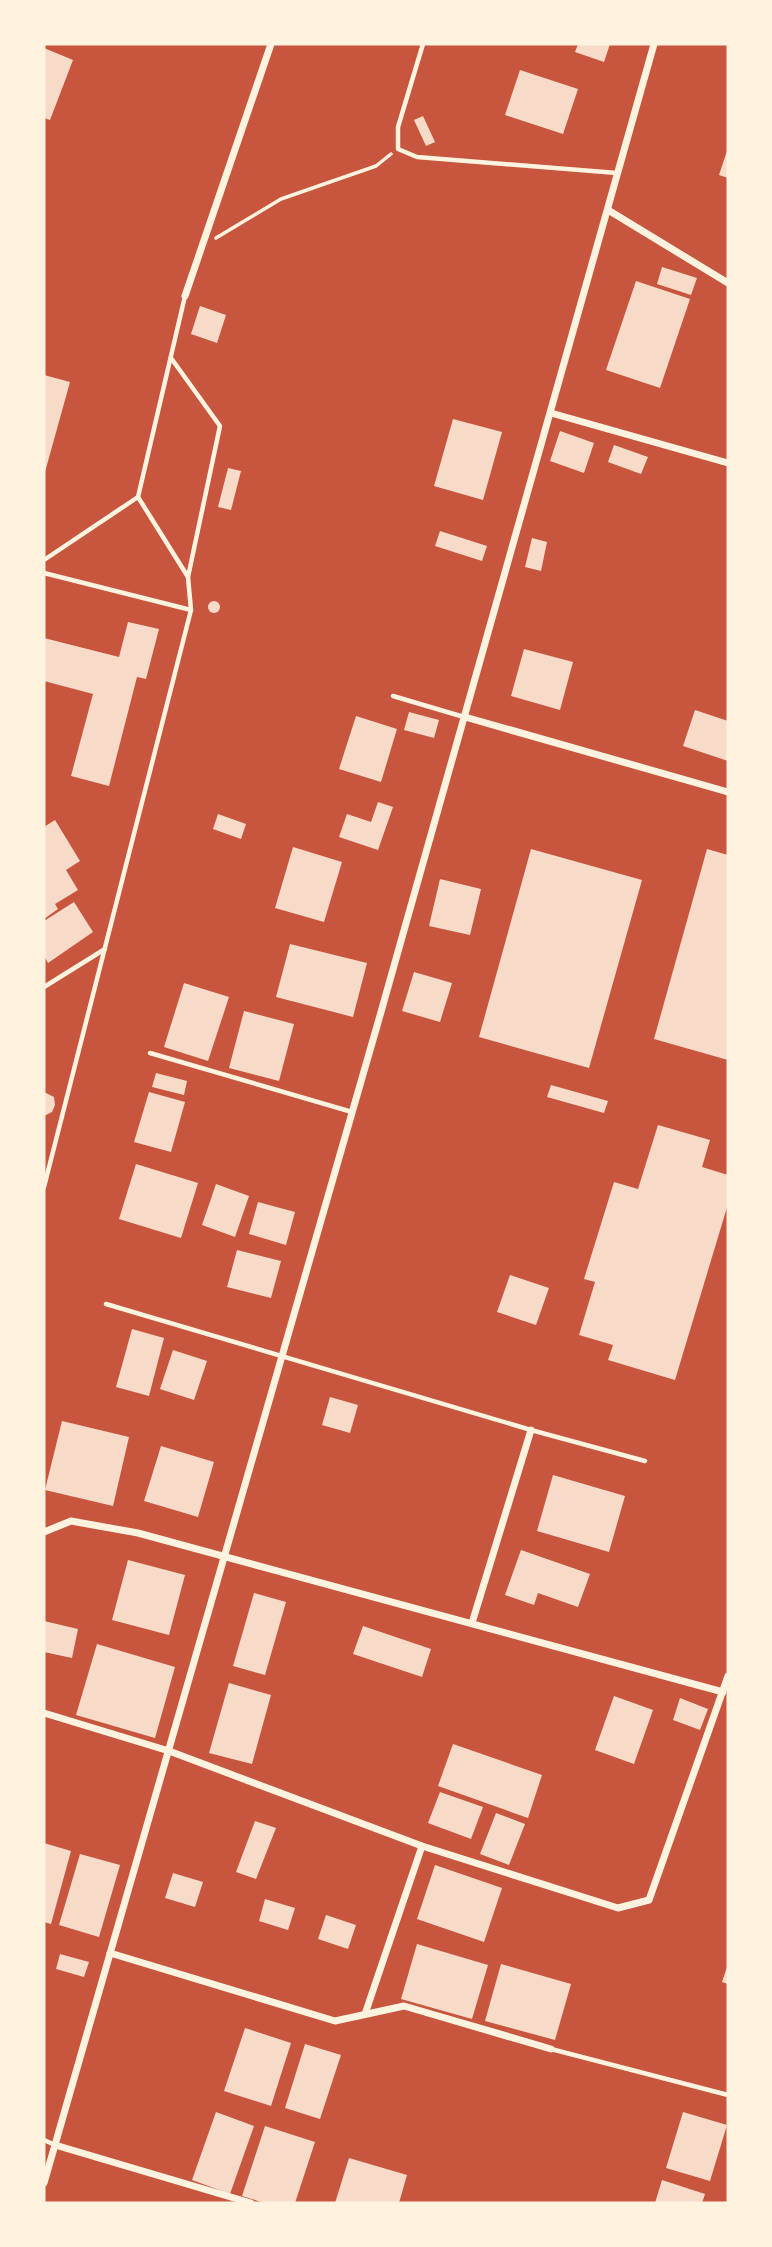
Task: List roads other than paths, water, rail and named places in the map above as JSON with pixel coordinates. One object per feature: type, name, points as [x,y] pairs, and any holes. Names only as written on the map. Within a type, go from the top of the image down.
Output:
[{"type":"street","points":[[185,296],[271,44]]},
{"type":"street","points":[[44,2183],[465,717],[654,44]]},
{"type":"street","points":[[608,210],[728,282]]},
{"type":"street","points":[[551,413],[728,463]]},
{"type":"street","points":[[465,717],[728,792]]},
{"type":"street","points":[[472,1623],[531,1430]]},
{"type":"street","points":[[44,1532],[71,1521],[138,1533],[723,1692]]},
{"type":"street","points":[[44,1713],[169,1751],[422,1846],[618,1909],[649,1899],[728,1676]]},
{"type":"street","points":[[365,2014],[422,1846]]},
{"type":"street","points":[[110,1953],[335,2021],[404,2006],[551,2049]]},
{"type":"street","points":[[55,2145],[251,2203]]},
{"type":"lane","points":[[423,44],[398,127],[398,149],[417,157],[618,173]]},
{"type":"lane","points":[[44,560],[138,497],[185,296]]},
{"type":"lane","points":[[44,1187],[191,610],[188,578],[220,426],[171,357]]},
{"type":"lane","points":[[138,497],[188,578]]},
{"type":"lane","points":[[44,573],[191,610]]},
{"type":"lane","points":[[393,696],[465,717]]},
{"type":"lane","points":[[44,987],[105,949]]},
{"type":"lane","points":[[150,1053],[352,1112]]},
{"type":"lane","points":[[106,1304],[531,1430],[645,1461]]},
{"type":"lane","points":[[551,2049],[728,2095]]},
{"type":"lane","points":[[44,2140],[55,2145]]}]
